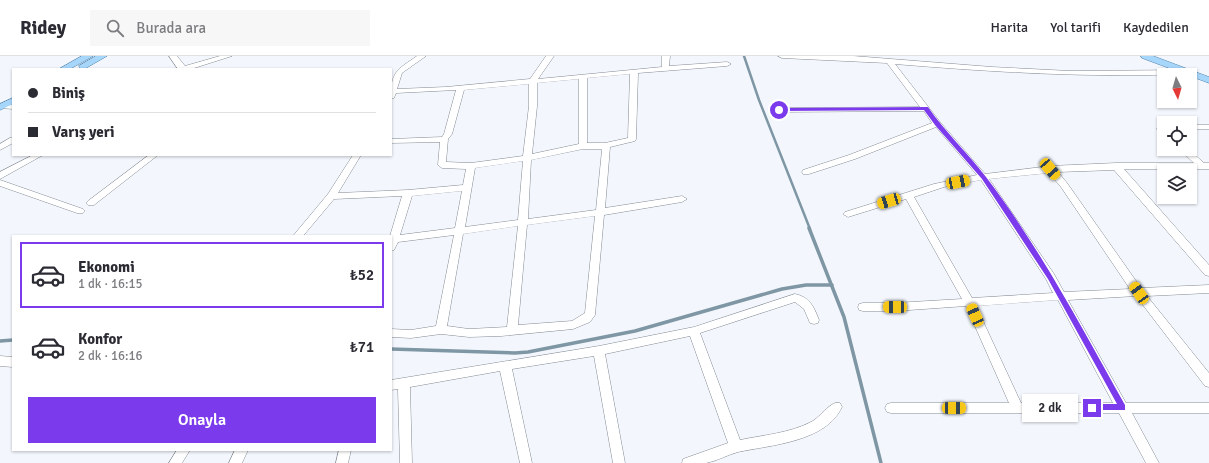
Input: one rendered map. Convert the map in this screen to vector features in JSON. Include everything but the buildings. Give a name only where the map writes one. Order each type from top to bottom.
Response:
[{"type":"main road","points":[[65,68],[89,56]]},
{"type":"main road","points":[[79,68],[103,56]]},
{"type":"main road","points":[[1145,56],[1176,68]]},
{"type":"main road","points":[[1197,76],[1209,80]]},
{"type":"main road","points":[[1,104],[12,95]]},
{"type":"main road","points":[[1,104],[12,101]]},
{"type":"street","points":[[173,56],[182,68]]},
{"type":"street","points":[[186,68],[228,56]]},
{"type":"street","points":[[422,56],[399,72],[392,93],[460,89],[665,68],[727,64]]},
{"type":"street","points":[[512,330],[533,106],[533,81],[550,56]]},
{"type":"street","points":[[665,68],[666,56]]},
{"type":"street","points":[[782,56],[876,60],[1018,71],[1157,74]]},
{"type":"street","points":[[890,62],[937,124],[984,178],[1050,277],[1153,463]]},
{"type":"street","points":[[460,89],[448,134],[444,139],[442,165],[471,166],[527,158],[583,146],[605,146],[632,139],[634,72]]},
{"type":"street","points":[[583,77],[583,146]]},
{"type":"street","points":[[1,104],[12,107]]},
{"type":"street","points":[[779,110],[926,108]]},
{"type":"street","points":[[806,172],[852,157],[937,124]]},
{"type":"street","points":[[1197,127],[1209,127]]},
{"type":"street","points":[[392,141],[444,139]]},
{"type":"street","points":[[0,147],[12,141]]},
{"type":"street","points":[[392,333],[411,334],[441,330],[468,333],[501,332],[573,325],[586,319],[590,315],[606,150],[605,146]]},
{"type":"street","points":[[0,176],[36,156]]},
{"type":"street","points":[[91,203],[153,156]]},
{"type":"street","points":[[299,235],[331,196],[356,156]]},
{"type":"street","points":[[1192,156],[1205,166]]},
{"type":"street","points":[[441,330],[471,166]]},
{"type":"street","points":[[848,214],[932,188],[984,178],[1050,169],[1116,166],[1205,166]]},
{"type":"street","points":[[1116,166],[1209,272]]},
{"type":"street","points":[[1050,169],[1064,185],[1139,293],[1209,382]]},
{"type":"street","points":[[0,183],[80,211]]},
{"type":"street","points":[[331,196],[408,193],[467,188]]},
{"type":"street","points":[[408,193],[392,242],[682,199]]},
{"type":"street","points":[[909,196],[969,302],[1017,408]]},
{"type":"street","points":[[863,307],[895,307],[1061,296],[1209,290]]},
{"type":"street","points":[[392,384],[599,351],[694,330],[794,298],[800,299],[807,305],[814,320]]},
{"type":"street","points":[[694,330],[736,447]]},
{"type":"street","points":[[599,351],[619,463]]},
{"type":"street","points":[[0,361],[12,362]]},
{"type":"street","points":[[506,366],[526,463]]},
{"type":"street","points":[[404,383],[406,463]]},
{"type":"street","points":[[688,463],[736,447],[801,433],[831,415],[836,407]]},
{"type":"street","points":[[891,408],[1209,408]]},
{"type":"street","points":[[175,463],[183,451]]},
{"type":"street","points":[[235,463],[241,451]]},
{"type":"street","points":[[342,463],[345,451]]},
{"type":"waterway","points":[[744,56],[759,100],[810,229]]},
{"type":"waterway","points":[[809,228],[831,285]]},
{"type":"waterway","points":[[392,349],[515,353],[528,352],[635,331],[782,289],[806,285],[831,285]]},
{"type":"waterway","points":[[831,285],[844,317],[881,463]]},
{"type":"waterway","points":[[0,341],[12,340]]},
{"type":"route","points":[[779,110],[926,108],[937,124],[984,178],[1050,277],[1123,408],[1092,408]]}]
